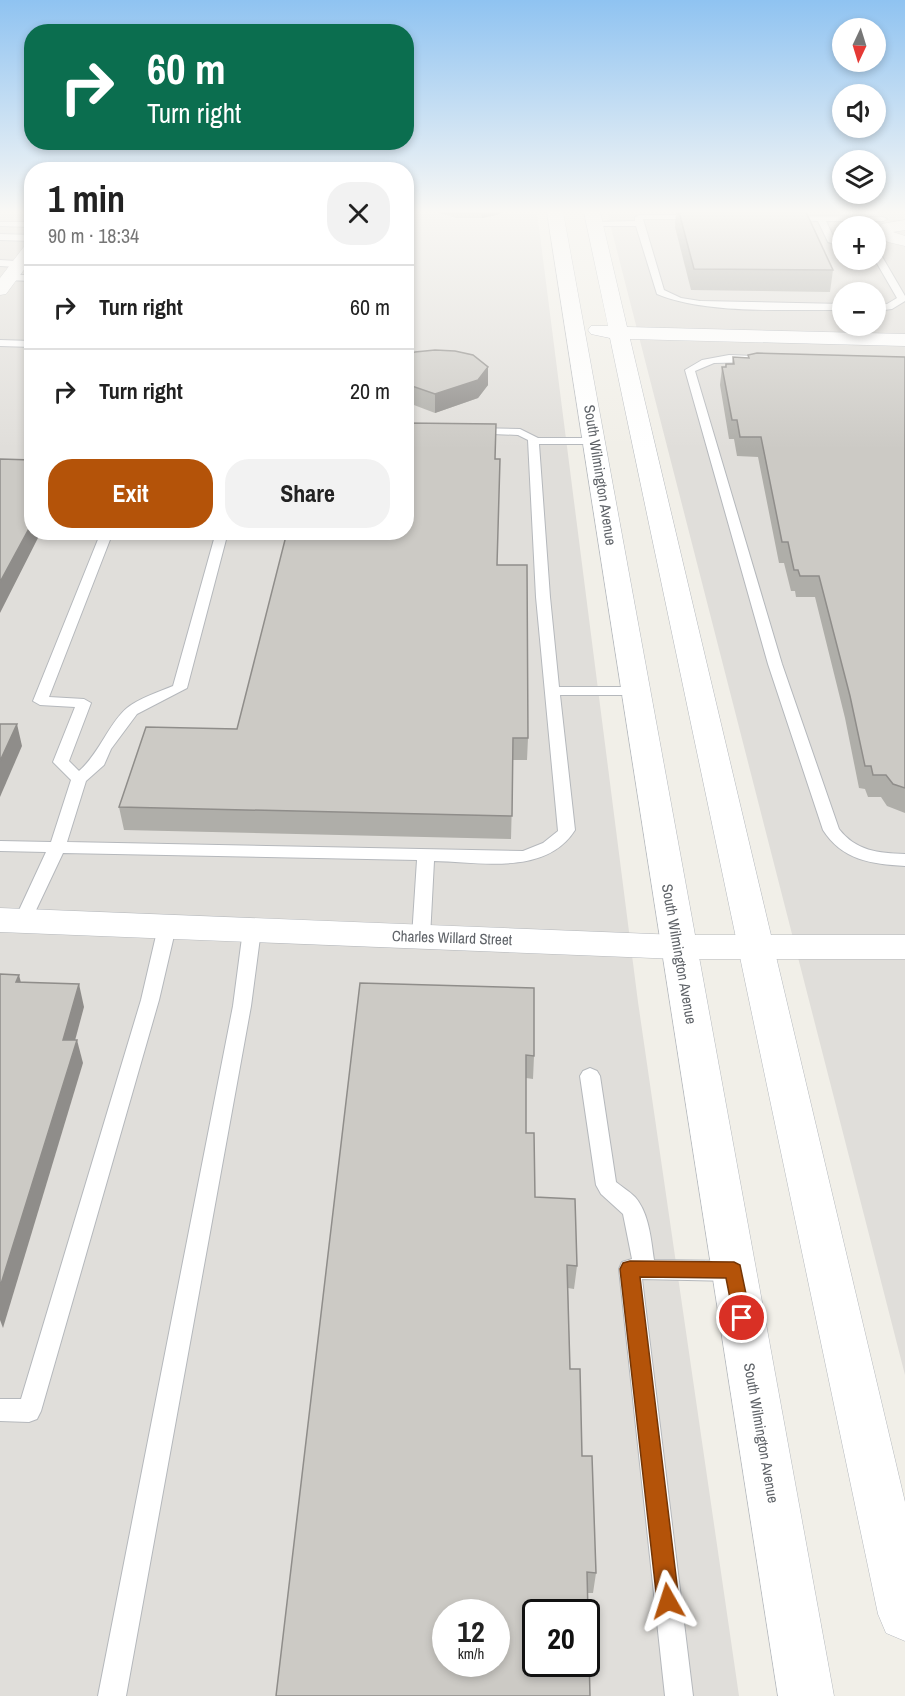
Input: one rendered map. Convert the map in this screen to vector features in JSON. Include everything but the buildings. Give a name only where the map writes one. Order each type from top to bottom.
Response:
[{"type":"main road","name":"South Wilmington Avenue","points":[[570,291],[806,1696]]},
{"type":"main road","points":[[609,291],[905,1614]]},
{"type":"main road","points":[[576,326],[905,340]]},
{"type":"main road","points":[[617,327],[905,328]]},
{"type":"street","name":"Charles Willard Street","points":[[11,920],[678,946],[905,947]]},
{"type":"lane","points":[[660,291],[679,300],[700,304],[832,307]]},
{"type":"lane","points":[[886,307],[902,299],[898,291]]},
{"type":"lane","points":[[0,343],[24,343]]},
{"type":"lane","points":[[764,359],[716,358],[699,363],[690,370],[775,664],[831,830],[838,841],[852,852],[870,859],[905,860]]},
{"type":"lane","points":[[0,846],[525,857],[543,850],[563,837],[567,830],[552,691],[533,438],[520,432],[463,431]]},
{"type":"lane","points":[[533,441],[594,441]]},
{"type":"lane","points":[[79,779],[61,762],[84,703],[40,702],[104,540]]},
{"type":"lane","points":[[11,920],[57,847],[79,779],[99,762],[104,749],[132,711],[180,688],[220,540]]},
{"type":"lane","points":[[552,691],[636,691]]},
{"type":"lane","points":[[421,937],[426,855]]},
{"type":"lane","points":[[0,1410],[29,1411],[150,1000],[167,927]]},
{"type":"lane","points":[[112,1696],[239,1017],[252,930]]},
{"type":"lane","points":[[590,1076],[606,1185],[611,1192],[628,1204],[634,1215],[644,1269]]},
{"type":"lane","points":[[679,1696],[630,1269],[734,1270]]},
{"type":"shaded area","points":[[0,291],[24,291],[24,540],[414,540],[414,291],[547,291],[638,1002],[739,1696],[0,1696]]},
{"type":"shaded area","points":[[627,291],[832,291],[832,336],[886,336],[886,291],[905,291],[905,1375]]},
{"type":"route","points":[[668,1601],[630,1269],[734,1270],[742,1318]]}]
